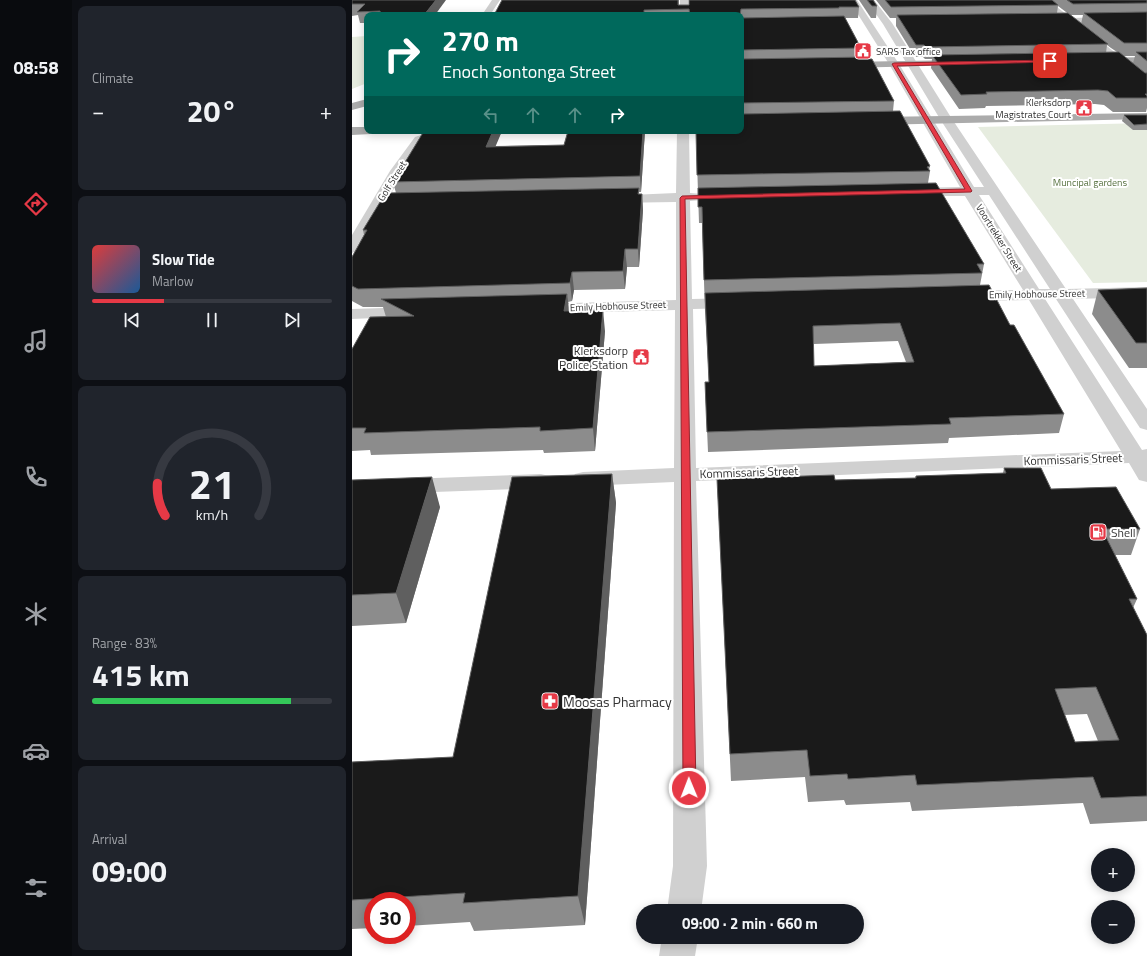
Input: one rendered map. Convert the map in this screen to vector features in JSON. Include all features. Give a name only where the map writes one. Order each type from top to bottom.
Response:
[{"type":"main road","points":[[1088,61],[1147,60]]},
{"type":"main road","points":[[834,65],[973,63]]},
{"type":"main road","points":[[352,108],[364,103]]},
{"type":"main road","points":[[864,121],[1147,116]]},
{"type":"main road","points":[[352,131],[364,131]]},
{"type":"street","points":[[488,12],[496,0]]},
{"type":"street","points":[[684,0],[684,12]]},
{"type":"street","name":"Voortrekker Street","points":[[853,0],[864,23],[894,64],[969,191],[1141,456],[1147,476]]},
{"type":"street","name":"Voortrekker Street","points":[[870,0],[891,23],[912,64],[946,119],[1147,424]]},
{"type":"street","points":[[1043,0],[1147,83]]},
{"type":"street","points":[[1036,21],[1147,19]]},
{"type":"street","points":[[864,23],[891,23]]},
{"type":"street","name":"Golf Street","points":[[352,248],[397,171],[419,140],[436,134]]},
{"type":"street","points":[[683,134],[683,304],[690,866],[685,904]]},
{"type":"street","points":[[897,193],[994,191]]},
{"type":"street","points":[[596,200],[714,197]]},
{"type":"street","points":[[377,204],[393,204]]},
{"type":"street","name":"Emily Hobhouse Street","points":[[947,297],[1147,292]]},
{"type":"street","name":"Emily Hobhouse Street","points":[[526,309],[747,303]]},
{"type":"street","points":[[352,314],[431,312]]},
{"type":"street","name":"Kommissaris Street","points":[[352,488],[1141,456]]},
{"type":"street","points":[[677,956],[679,944]]},
{"type":"green space","points":[[364,36],[364,84],[352,89],[352,37]]},
{"type":"green space","name":"Muncipal gardens","points":[[1147,123],[1147,282],[1093,283],[978,127]]},
{"type":"building","points":[[352,0],[436,0],[426,12],[357,12],[365,4],[352,4]]},
{"type":"building","points":[[502,0],[678,0],[678,5],[689,5],[689,0],[855,0],[859,7],[741,9],[740,12],[690,12],[689,9],[644,10],[644,12],[496,12]]},
{"type":"building","points":[[867,0],[873,0],[877,6],[872,6]]},
{"type":"building","points":[[885,0],[1052,0],[1058,5],[891,7]]},
{"type":"building","points":[[1067,0],[1147,0],[1147,3],[1073,4]]},
{"type":"building","points":[[1147,12],[1147,43],[1124,43],[1084,13]]},
{"type":"building","points":[[1068,13],[1108,44],[926,47],[924,45],[916,45],[897,15]]},
{"type":"building","points":[[844,16],[861,48],[744,50],[744,18]]},
{"type":"building","points":[[1119,52],[1147,73],[1147,94],[1145,94],[1147,98],[1116,98],[1108,91],[1098,90],[986,92],[987,94],[961,95],[932,55]]},
{"type":"building","points":[[1136,52],[1147,52],[1147,61]]},
{"type":"building","points":[[866,57],[867,59],[872,59],[894,101],[744,103],[744,59]]},
{"type":"building","points":[[900,111],[930,166],[927,167],[930,171],[697,175],[696,134],[744,134],[744,114]]},
{"type":"building","points":[[1124,115],[1147,115],[1147,124],[1134,125]]},
{"type":"building","points":[[422,134],[492,134],[486,147],[564,145],[567,134],[643,134],[640,176],[393,182]]},
{"type":"building","points":[[936,183],[984,264],[977,264],[982,273],[704,280],[702,207],[698,207],[698,188]]},
{"type":"building","points":[[639,188],[638,194],[642,194],[638,249],[625,249],[623,271],[572,272],[570,283],[358,289],[352,286],[352,257],[367,230],[363,230],[387,193]]},
{"type":"building","points":[[989,285],[1010,325],[1014,325],[1064,414],[949,418],[951,424],[707,432],[705,382],[709,382],[705,293]],"holes":[[[900,323],[914,362],[814,366],[813,326]]]},
{"type":"building","points":[[1147,288],[1147,343],[1136,343],[1098,290]]},
{"type":"building","points":[[567,294],[564,311],[603,310],[593,428],[540,431],[540,427],[364,433],[366,428],[352,428],[352,349],[370,317],[414,316],[381,299]]},
{"type":"building","points":[[1004,468],[1041,468],[1051,489],[1116,487],[1140,529],[1102,529],[1137,599],[1129,599],[1147,635],[1147,796],[1101,798],[1093,777],[917,785],[915,775],[848,779],[847,774],[810,776],[807,750],[730,754],[717,479],[834,475],[835,480],[916,478],[916,476],[1006,473]],"holes":[[[1096,687],[1119,740],[1075,742],[1055,689]]]},
{"type":"building","points":[[612,474],[578,896],[463,903],[465,893],[416,896],[416,892],[364,892],[364,899],[352,900],[352,762],[453,757],[512,477]]},
{"type":"building","points":[[432,477],[396,593],[352,595],[352,480]]},
{"type":"place","name":"SARS Tax office","points":[[863,51]]},
{"type":"place","name":"Klerksdorp Magistrates Court","points":[[1084,108]]},
{"type":"place","name":"Klerksdorp Police Station","points":[[641,357]]},
{"type":"place","name":"Shell","points":[[1098,532]]},
{"type":"place","name":"Moosas Pharmacy","points":[[550,701]]},
{"type":"route","points":[[689,788],[682,198],[969,191],[894,64],[1050,61]]}]
